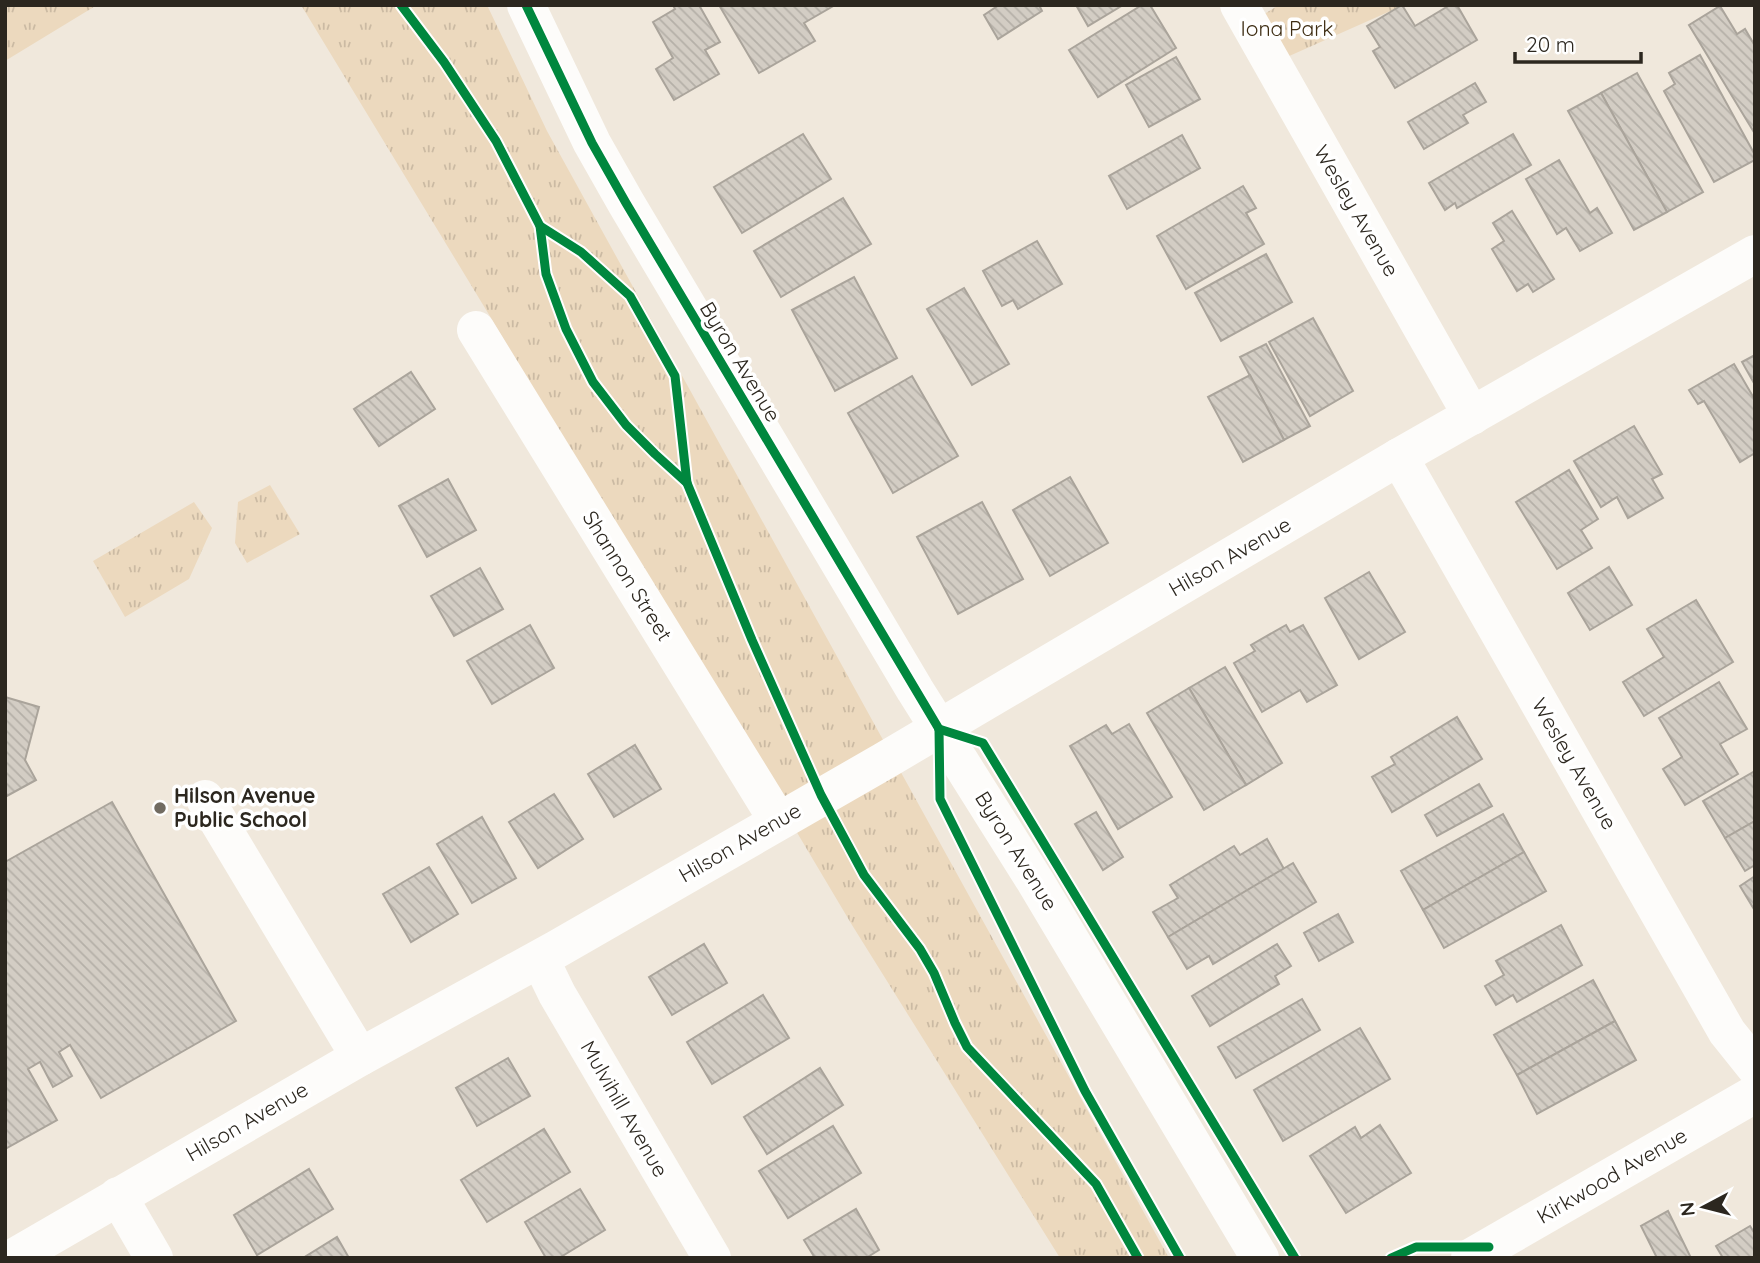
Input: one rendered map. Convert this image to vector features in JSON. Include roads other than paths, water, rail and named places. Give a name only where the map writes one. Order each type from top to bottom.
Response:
[{"type":"street","name":"Byron Avenue","points":[[526,5],[592,143],[626,203],[939,729],[1035,881],[1260,1258]]},
{"type":"street","name":"Wesley Avenue","points":[[1239,5],[1472,416]]},
{"type":"street","name":"Hilson Avenue","points":[[13,1258],[360,1057],[540,959],[939,729],[1399,457],[1755,254]]},
{"type":"street","name":"Shannon Street","points":[[476,330],[778,821]]},
{"type":"street","name":"Wesley Avenue","points":[[1399,457],[1727,1032],[1755,1067]]},
{"type":"street","points":[[205,799],[360,1057]]},
{"type":"street","name":"Mulvihill Avenue","points":[[540,959],[557,994],[712,1258]]},
{"type":"street","name":"Kirkwood Avenue","points":[[1470,1258],[1755,1094]]},
{"type":"street","points":[[118,1196],[154,1258]]},
{"type":"place","name":"Hilson Avenue Public School","points":[[160,808]]},
{"type":"park label","name":"Iona Park","points":[[1287,29]]}]
